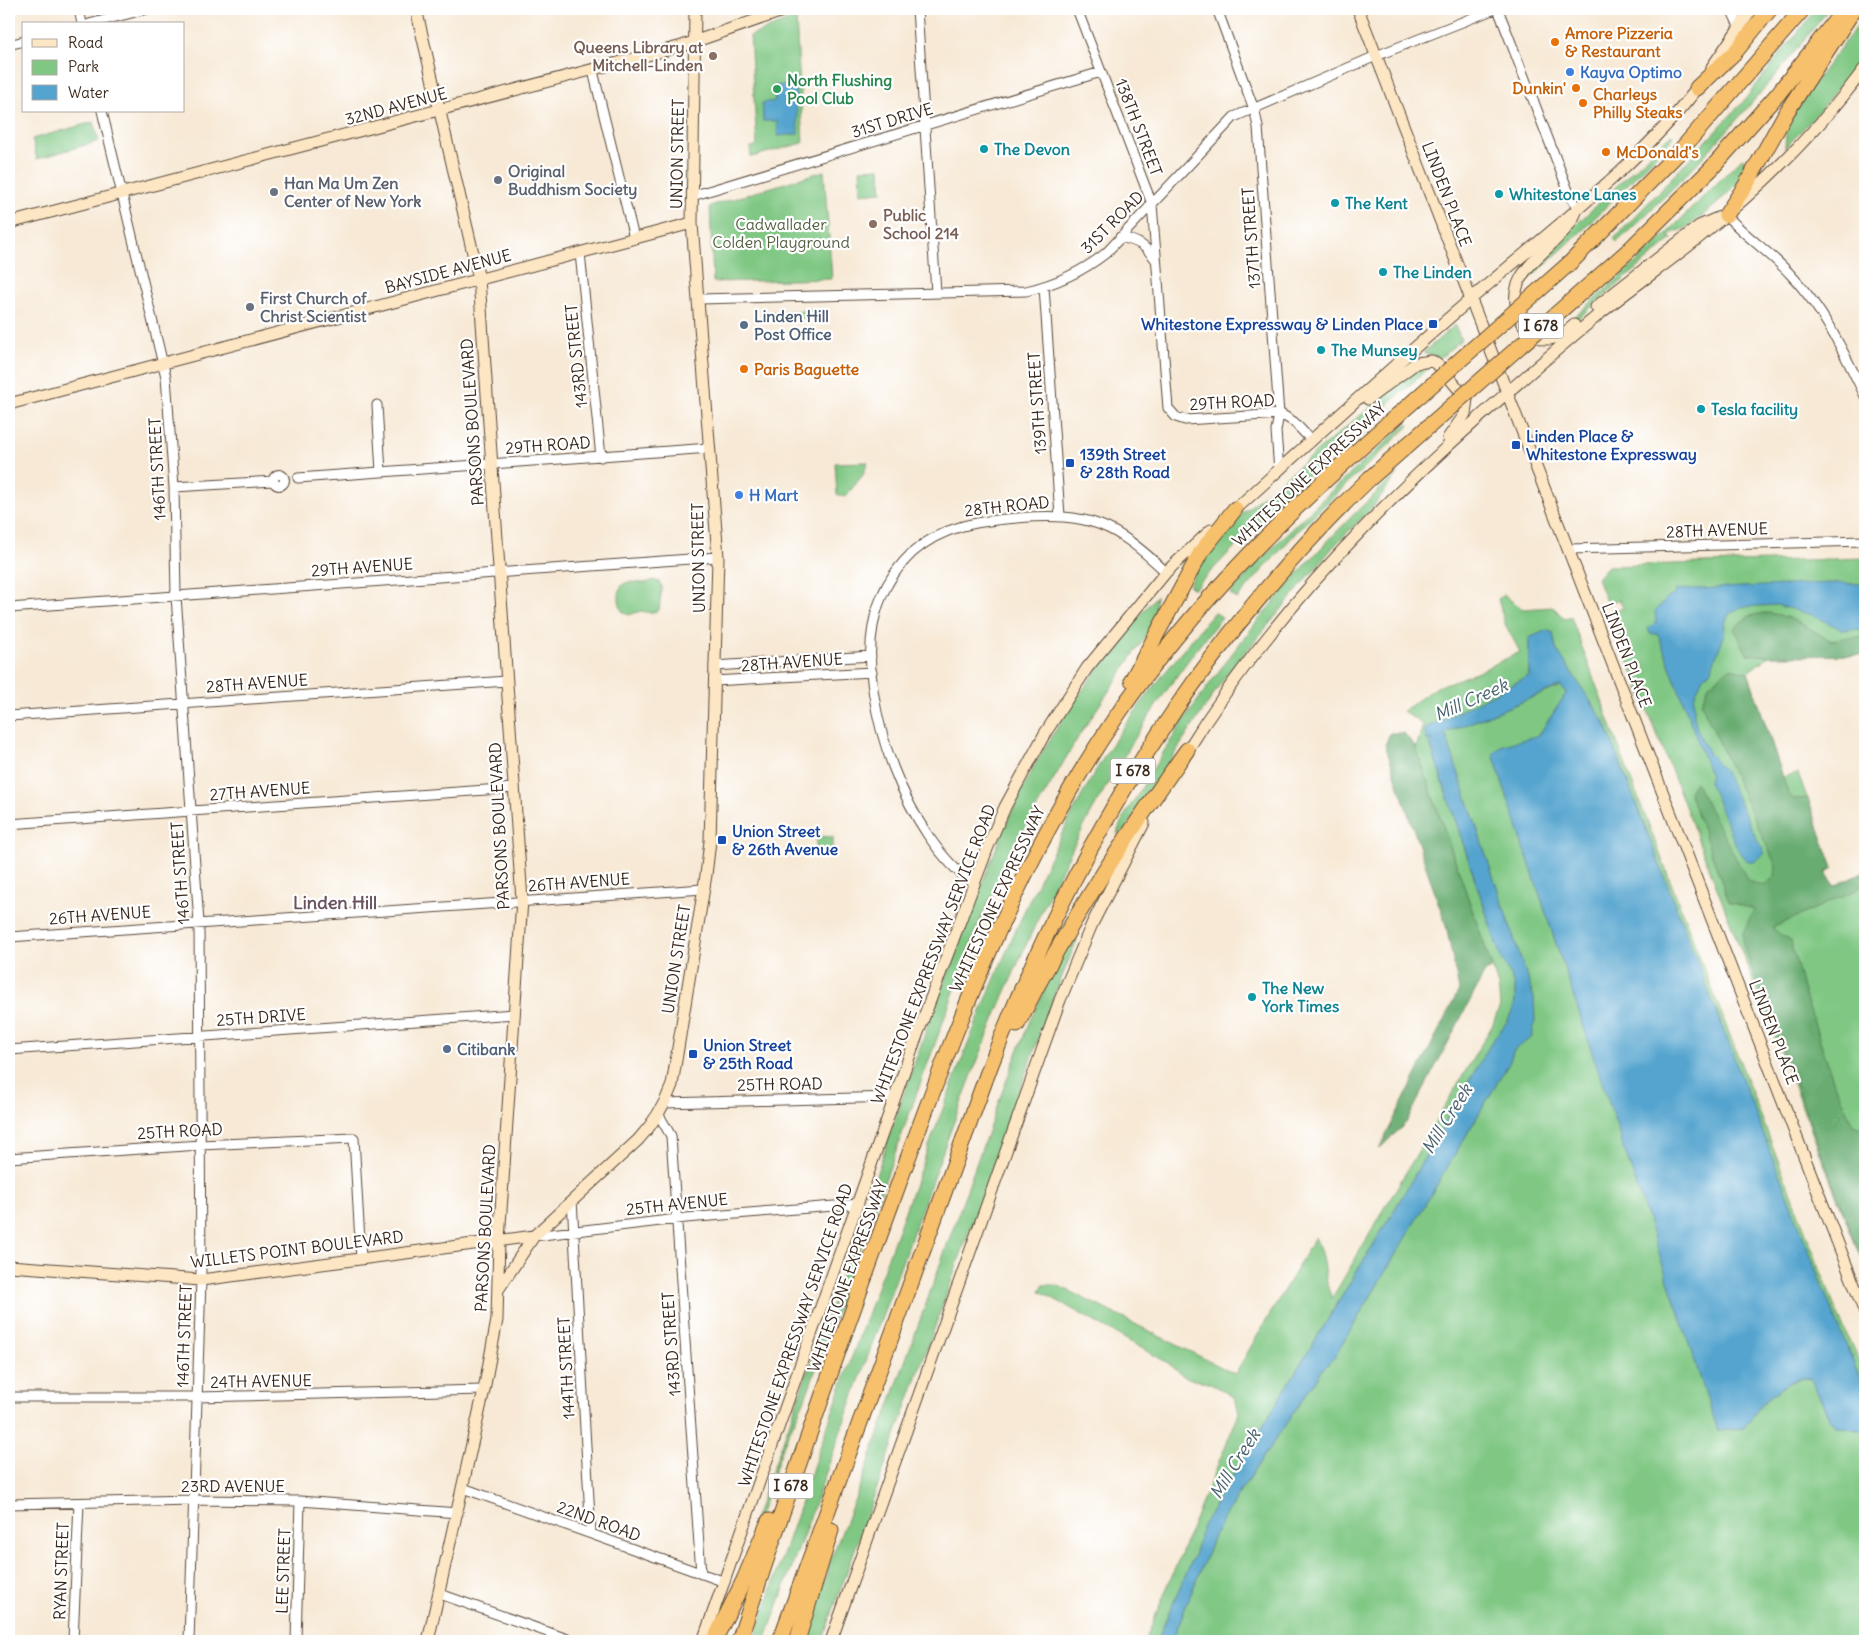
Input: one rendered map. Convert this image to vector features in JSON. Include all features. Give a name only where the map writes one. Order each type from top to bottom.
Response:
[{"type":"highway","points":[[1697,88],[1736,50],[1770,9]]},
{"type":"highway","name":"I 678","points":[[1736,89],[1793,9]]},
{"type":"highway","name":"WHITESTONE EXPRESSWAY","points":[[738,1641],[845,1332],[930,1097],[967,1004],[1025,875],[1085,764],[1142,680],[1220,584],[1297,504],[1572,261],[1651,182],[1736,89],[1803,9]]},
{"type":"highway","name":"I 678","points":[[780,1641],[974,1111],[1016,1003],[1050,926],[1087,853],[1136,767],[1191,683],[1242,617],[1300,549],[1369,479],[1634,245],[1710,170],[1783,88],[1845,9]]},
{"type":"highway","points":[[1726,215],[1746,185],[1783,118],[1854,9]]},
{"type":"highway","points":[[1085,764],[1166,619],[1198,557],[1236,509]]},
{"type":"highway","points":[[974,1111],[1057,947],[1122,843],[1187,750]]},
{"type":"highway","points":[[714,1641],[753,1561],[845,1332]]},
{"type":"highway","points":[[797,1641],[888,1346]]},
{"type":"street","points":[[79,9],[82,22]]},
{"type":"street","points":[[97,22],[147,9]]},
{"type":"street","name":"PARSONS BOULEVARD","points":[[416,9],[478,279],[522,900],[499,1240],[497,1320],[458,1513],[428,1641]]},
{"type":"street","name":"UNION STREET","points":[[665,1104],[672,1085],[710,840],[718,557],[692,223],[695,9]]},
{"type":"street","name":"32ND AVENUE","points":[[9,223],[593,71],[694,43],[788,9]]},
{"type":"street","points":[[917,9],[936,292]]},
{"type":"street","name":"138TH STREET","points":[[1077,9],[1152,204],[1166,400],[1174,416]]},
{"type":"street","name":"137TH STREET","points":[[1217,9],[1253,108],[1258,128],[1279,414],[1276,431],[1279,471]]},
{"type":"street","name":"LINDEN PLACE","points":[[1358,9],[1865,1313]]},
{"type":"street","name":"31ST ROAD","points":[[698,299],[1026,291],[1044,287],[1090,266],[1234,117],[1376,56],[1495,9]]},
{"type":"street","points":[[1498,9],[1572,198],[1578,207],[1568,228],[1526,268],[1519,282],[1519,314],[1528,330],[1539,338],[1552,339],[1562,335],[1659,255],[1699,226],[1726,215]]},
{"type":"street","points":[[1731,9],[1740,28]]},
{"type":"street","name":"WHITESTONE EXPRESSWAY SERVICE ROAD","points":[[703,1641],[859,1204],[895,1097],[974,884],[1005,807],[1056,715],[1094,659],[1166,572],[1470,299],[1578,207],[1640,151],[1697,88],[1752,9]]},
{"type":"street","points":[[9,45],[22,42]]},
{"type":"street","points":[[831,1641],[1063,993],[1110,888],[1153,806],[1187,750],[1238,675],[1300,597],[1360,529],[1432,459],[1600,313],[1726,215],[1816,126],[1865,68]]},
{"type":"street","points":[[593,71],[634,238]]},
{"type":"street","name":"31ST DRIVE","points":[[692,196],[1101,72]]},
{"type":"street","name":"146TH STREET","points":[[102,112],[166,377],[174,487],[176,596],[199,923],[201,1280],[189,1641]]},
{"type":"street","points":[[1726,215],[1789,273],[1816,305],[1837,338],[1865,396]]},
{"type":"street","name":"BAYSIDE AVENUE","points":[[9,404],[692,223]]},
{"type":"street","points":[[1120,237],[1139,241],[1156,260]]},
{"type":"street","name":"143RD STREET","points":[[580,253],[601,457]]},
{"type":"street","name":"139TH STREET","points":[[1044,287],[1060,516]]},
{"type":"street","points":[[1345,413],[1384,389],[1416,363],[1426,360],[1434,362],[1464,393],[1468,403],[1463,418],[1432,459]]},
{"type":"street","points":[[377,405],[381,472]]},
{"type":"street","name":"29TH ROAD","points":[[1174,416],[1188,420],[1279,414],[1292,420],[1312,441]]},
{"type":"street","name":"29TH ROAD","points":[[298,478],[710,448]]},
{"type":"street","points":[[174,487],[274,480]]},
{"type":"street","name":"28TH ROAD","points":[[974,884],[953,866],[935,844],[901,786],[880,728],[871,656],[874,620],[885,589],[899,567],[922,545],[950,529],[972,523],[1060,516],[1092,521],[1114,530],[1138,547],[1166,572]]},
{"type":"street","name":"28TH AVENUE","points":[[1569,549],[1865,541]]},
{"type":"street","name":"29TH AVENUE","points":[[9,608],[718,557]]},
{"type":"street","name":"28TH AVENUE","points":[[714,666],[871,656]]},
{"type":"street","name":"28TH AVENUE","points":[[714,682],[872,672]]},
{"type":"street","name":"28TH AVENUE","points":[[9,716],[507,681]]},
{"type":"street","name":"27TH AVENUE","points":[[9,824],[514,788]]},
{"type":"street","name":"26TH AVENUE","points":[[9,937],[522,900],[703,889]]},
{"type":"street","name":"25TH DRIVE","points":[[9,1050],[515,1014]]},
{"type":"street","name":"25TH ROAD","points":[[665,1104],[895,1097]]},
{"type":"street","points":[[498,1290],[534,1236],[638,1140],[659,1115],[665,1104]]},
{"type":"street","name":"143RD STREET","points":[[659,1115],[671,1136],[701,1574]]},
{"type":"street","name":"25TH ROAD","points":[[9,1158],[200,1144],[354,1138],[361,1259]]},
{"type":"street","name":"144TH STREET","points":[[572,1200],[591,1534]]},
{"type":"street","name":"25TH AVENUE","points":[[499,1240],[677,1219],[859,1204]]},
{"type":"street","name":"WILLETS POINT BOULEVARD","points":[[9,1266],[201,1280],[499,1240]]},
{"type":"street","name":"24TH AVENUE","points":[[9,1397],[197,1397],[484,1390]]},
{"type":"street","name":"22ND ROAD","points":[[463,1488],[725,1582]]},
{"type":"street","name":"23RD AVENUE","points":[[9,1504],[194,1500],[300,1501],[458,1513]]},
{"type":"street","name":"LEE STREET","points":[[296,1641],[300,1501]]},
{"type":"street","name":"RYAN STREET","points":[[73,1641],[79,1503]]},
{"type":"street","points":[[440,1594],[552,1638],[573,1641]]},
{"type":"green space","points":[[1816,9],[1829,9],[1728,130],[1674,187],[1617,242],[1614,239],[1742,103]]},
{"type":"green space","points":[[1865,15],[1865,53],[1817,114],[1785,148],[1786,132],[1791,114]]},
{"type":"green space","name":"North Flushing Pool Club","points":[[796,18],[803,143],[751,157],[750,148],[757,145],[750,36]]},
{"type":"green space","points":[[93,122],[99,141],[37,159],[32,139]]},
{"type":"green space","points":[[1671,134],[1674,137],[1587,226],[1521,287],[1535,264]]},
{"type":"green space","points":[[1742,158],[1751,165],[1738,183],[1723,198],[1689,226],[1668,236],[1672,239],[1562,332],[1553,336],[1650,250]]},
{"type":"green space","points":[[880,168],[882,192],[861,194],[860,169]]},
{"type":"green space","name":"Cadwallader Colden Playground","points":[[824,171],[832,279],[713,282],[710,206]]},
{"type":"green space","points":[[817,310],[817,317],[764,320],[765,312]]},
{"type":"green space","points":[[1455,325],[1461,340],[1440,358],[1423,353]]},
{"type":"green space","points":[[1419,367],[1430,367],[1282,498],[1194,589],[1189,586],[1202,557],[1235,519]]},
{"type":"green space","points":[[1407,423],[1409,426],[1300,528],[1237,599],[1230,594],[1272,548]]},
{"type":"green space","points":[[868,462],[863,475],[845,497],[837,494],[835,463]]},
{"type":"green space","points":[[1399,472],[1372,508],[1334,546],[1225,677],[1124,831],[1117,834],[1125,816],[1170,742],[1228,659],[1293,579],[1363,505]]},
{"type":"green space","points":[[1865,558],[1865,655],[1769,656],[1748,672],[1783,777],[1798,773],[1833,868],[1826,872],[1834,886],[1865,872],[1865,1269],[1610,613],[1623,608],[1619,599],[1607,604],[1597,578],[1608,566]]},
{"type":"green space","points":[[654,580],[659,582],[662,587],[659,610],[651,613],[641,611],[629,615],[622,611],[619,594],[625,583],[644,583]]},
{"type":"green space","points":[[1503,595],[1523,609],[1553,607],[1565,619],[1571,617],[1624,761],[1837,1313],[1865,1375],[1865,1391],[1826,1296],[1605,723],[1556,649],[1553,633],[1529,638],[1529,676],[1424,729],[1434,738],[1430,744],[1501,958],[1512,981],[1515,991],[1513,1009],[1503,1028],[1494,1038],[1392,1214],[1202,1526],[1195,1553],[1157,1641],[1145,1641],[1239,1413],[1235,1398],[1209,1382],[1187,1379],[1168,1363],[1040,1291],[1043,1285],[1057,1285],[1235,1374],[1315,1237],[1321,1251],[1332,1298],[1492,1026],[1500,1006],[1498,985],[1416,748],[1423,725],[1403,711],[1436,687],[1476,673],[1520,652],[1505,624],[1498,599]]},
{"type":"green space","points":[[1156,596],[1155,616],[1148,633],[1080,734],[1025,828],[981,918],[805,1399],[785,1441],[755,1528],[752,1526],[927,1028],[963,930],[1008,820],[1026,781],[1059,724],[1098,668]]},
{"type":"green space","points":[[1214,612],[1222,617],[1173,682],[1128,749],[1088,819],[1052,890],[1018,964],[957,1113],[765,1641],[754,1641],[791,1530],[909,1200],[971,1036],[1017,928],[1067,823],[1121,730]]},
{"type":"green space","points":[[1765,613],[1792,619],[1832,641],[1843,638],[1865,637],[1865,655],[1769,656],[1747,654],[1734,628],[1749,616]]},
{"type":"green space","points":[[1730,668],[1748,672],[1788,793],[1794,799],[1808,798],[1833,868],[1826,872],[1834,886],[1865,872],[1865,883],[1856,890],[1772,928],[1791,942],[1804,992],[1834,1083],[1853,1125],[1865,1129],[1865,1254],[1860,1255],[1743,945],[1743,933],[1754,909],[1729,902],[1689,792],[1695,782],[1748,881],[1763,886],[1775,877],[1776,866],[1701,703],[1709,685]]},
{"type":"green space","points":[[1561,686],[1567,692],[1539,735],[1501,746],[1493,754],[1718,1430],[1744,1428],[1764,1403],[1781,1388],[1800,1379],[1810,1378],[1831,1422],[1836,1426],[1865,1431],[1865,1641],[1172,1641],[1214,1536],[1239,1493],[1323,1369],[1334,1358],[1509,1063],[1514,1050],[1532,1036],[1534,998],[1445,733]]},
{"type":"green space","points":[[1390,733],[1404,733],[1416,748],[1492,967],[1485,972],[1406,1123],[1379,1149],[1459,990],[1446,926],[1385,745]]},
{"type":"green space","points":[[816,836],[833,837],[833,852],[816,852]]},
{"type":"green space","points":[[1073,939],[1077,940],[1052,1001],[822,1641],[806,1641],[831,1559],[862,1481],[1004,1087],[1029,1023],[1063,951]]},
{"type":"water","points":[[795,84],[798,134],[778,136],[777,121],[763,121],[762,103],[775,101],[774,86]]},
{"type":"water","points":[[1831,583],[1865,584],[1865,629],[1843,630],[1812,615],[1777,605],[1741,607],[1729,614],[1725,623],[1724,636],[1711,670],[1703,677],[1694,697],[1694,716],[1697,729],[1709,754],[1725,772],[1757,840],[1763,847],[1763,854],[1754,862],[1748,862],[1739,852],[1709,782],[1710,775],[1658,634],[1650,634],[1648,628],[1656,623],[1655,611],[1667,598],[1674,595],[1676,590]]},
{"type":"water","points":[[1547,630],[1553,633],[1556,649],[1605,723],[1826,1296],[1865,1391],[1865,1431],[1836,1426],[1831,1422],[1810,1378],[1790,1382],[1781,1388],[1756,1411],[1744,1428],[1718,1431],[1493,754],[1501,746],[1539,735],[1567,692],[1560,686],[1445,733],[1534,998],[1535,1020],[1532,1037],[1514,1050],[1509,1063],[1334,1358],[1323,1369],[1239,1493],[1214,1536],[1172,1641],[1157,1641],[1195,1553],[1202,1526],[1392,1214],[1494,1038],[1503,1028],[1513,1009],[1515,991],[1512,981],[1501,958],[1430,743],[1433,739],[1427,741],[1424,729],[1529,676],[1529,638]]},
{"type":"place","name":"Amore Pizzeria & Restaurant","points":[[1555,42]]},
{"type":"place","name":"Queens Library at Mitchell-Linden","points":[[713,56]]},
{"type":"place","name":"Kayva Optimo","points":[[1570,72]]},
{"type":"place","name":"Dunkin'","points":[[1576,88]]},
{"type":"place","name":"North Flushing Pool Club","points":[[777,89]]},
{"type":"place","name":"Charleys Philly Steaks","points":[[1583,103]]},
{"type":"place","name":"The Devon","points":[[984,149]]},
{"type":"place","name":"McDonald's","points":[[1606,152]]},
{"type":"place","name":"Original Buddhism Society","points":[[498,180]]},
{"type":"place","name":"Han Ma Um Zen Center of New York","points":[[274,192]]},
{"type":"place","name":"Whitestone Lanes","points":[[1499,194]]},
{"type":"place","name":"The Kent","points":[[1335,203]]},
{"type":"place","name":"Public School 214","points":[[873,224]]},
{"type":"place","name":"The Linden","points":[[1383,272]]},
{"type":"place","name":"First Church of Christ Scientist","points":[[250,307]]},
{"type":"place","name":"Whitestone Expressway & Linden Place","points":[[1433,324]]},
{"type":"place","name":"Linden Hill Post Office","points":[[744,325]]},
{"type":"place","name":"The Munsey","points":[[1321,350]]},
{"type":"place","name":"Paris Baguette","points":[[744,369]]},
{"type":"place","name":"Tesla facility","points":[[1701,409]]},
{"type":"place","name":"Linden Place & Whitestone Expressway","points":[[1516,445]]},
{"type":"place","name":"139th Street & 28th Road","points":[[1070,463]]},
{"type":"place","name":"H Mart","points":[[739,495]]},
{"type":"place","name":"Union Street & 26th Avenue","points":[[722,840]]},
{"type":"place","name":"The New York Times","points":[[1252,997]]},
{"type":"place","name":"Citibank","points":[[447,1049]]},
{"type":"place","name":"Union Street & 25th Road","points":[[693,1054]]},
{"type":"district","name":"Linden Hill","points":[[335,903]]},
{"type":"water label","name":"Mill Creek","points":[[1471,700]]},
{"type":"water label","name":"Mill Creek","points":[[1447,1119]]},
{"type":"water label","name":"Mill Creek","points":[[1235,1464]]}]
